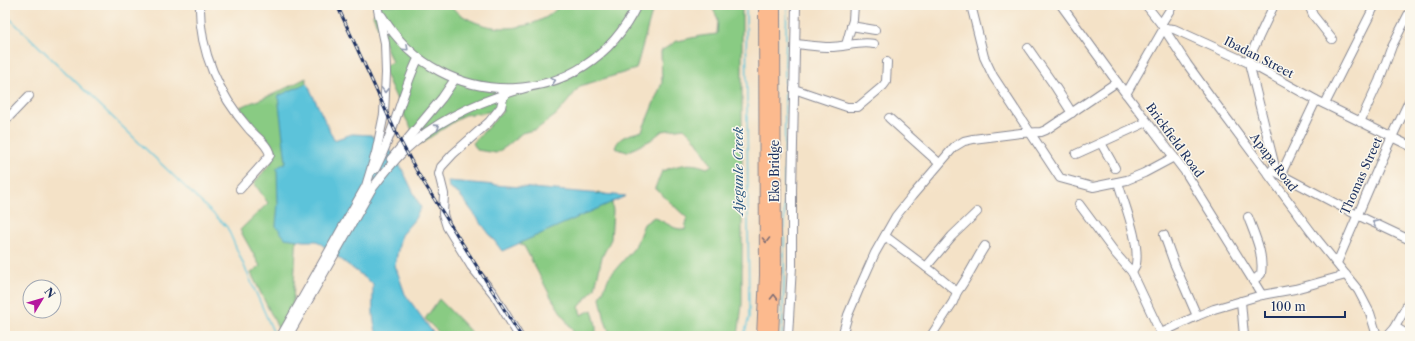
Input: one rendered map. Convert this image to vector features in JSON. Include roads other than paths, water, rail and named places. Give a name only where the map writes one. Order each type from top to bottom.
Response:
[{"type":"highway","name":"Eko Bridge","points":[[763,336],[766,275],[765,5]]},
{"type":"highway","name":"Eko Bridge","points":[[772,336],[775,271],[774,5]]},
{"type":"street","points":[[200,5],[202,36],[210,65],[218,84],[242,120],[269,149],[270,155],[240,189]]},
{"type":"street","points":[[403,148],[463,111],[504,94],[556,80],[581,68],[606,50],[627,24],[637,5]]},
{"type":"street","points":[[788,336],[792,266],[796,5]]},
{"type":"street","points":[[846,45],[853,20],[854,5]]},
{"type":"street","points":[[971,5],[984,57],[993,76],[1060,178],[1094,187],[1118,182],[1144,173],[1174,157]]},
{"type":"street","name":"Brickfield Road","points":[[1062,5],[1117,82],[1186,173],[1262,295]]},
{"type":"street","name":"Apapa Road","points":[[1146,5],[1216,104],[1312,233],[1346,275],[1367,306],[1376,336]]},
{"type":"street","points":[[1126,94],[1173,5]]},
{"type":"street","points":[[1274,5],[1249,58],[1249,63],[1278,173]]},
{"type":"street","points":[[1309,5],[1313,15],[1332,39]]},
{"type":"street","points":[[1325,104],[1375,5]]},
{"type":"street","points":[[376,7],[393,34],[402,44],[418,59],[430,67],[455,79],[492,88],[529,87]]},
{"type":"street","points":[[368,188],[382,130],[386,73],[385,43],[376,7]]},
{"type":"street","points":[[1360,122],[1379,81],[1392,46],[1410,11]]},
{"type":"street","points":[[851,26],[875,30]]},
{"type":"street","name":"Ibadan Street","points":[[1162,26],[1174,29],[1249,63],[1316,100],[1410,146]]},
{"type":"street","points":[[796,44],[831,47],[866,42],[874,44]]},
{"type":"street","points":[[1028,48],[1072,114]]},
{"type":"street","points":[[286,333],[368,188],[390,136],[410,75],[418,59]]},
{"type":"street","points":[[794,89],[847,107],[858,107],[886,82],[887,62]]},
{"type":"street","points":[[368,188],[387,169],[455,79]]},
{"type":"street","points":[[842,336],[848,316],[875,253],[896,216],[954,147],[964,141],[973,139],[1034,137],[1051,128],[1117,82]]},
{"type":"street","points":[[504,94],[501,107],[489,122],[449,158],[441,167],[439,174],[444,194],[443,214],[447,227],[471,266],[493,293],[519,336]]},
{"type":"street","points":[[5,121],[29,96]]},
{"type":"street","name":"Thomas Street","points":[[1337,263],[1357,215],[1410,99]]},
{"type":"street","points":[[1278,173],[1316,100]]},
{"type":"street","points":[[889,118],[939,163]]},
{"type":"street","points":[[1076,154],[1147,122]]},
{"type":"street","points":[[1101,143],[1115,168]]},
{"type":"street","points":[[1264,168],[1278,173],[1357,215],[1410,240]]},
{"type":"street","points":[[1118,182],[1136,249],[1134,268],[1162,335],[1197,316],[1241,301],[1262,295],[1295,289],[1346,275]]},
{"type":"street","points":[[1079,204],[1116,254],[1134,268]]},
{"type":"street","points":[[926,267],[952,236],[977,212]]},
{"type":"street","points":[[1248,217],[1262,260],[1261,274],[1253,281]]},
{"type":"street","points":[[1164,235],[1174,264],[1197,316]]},
{"type":"street","points":[[885,236],[957,292]]},
{"type":"street","points":[[931,336],[953,302],[957,292],[967,279],[985,246]]},
{"type":"street","points":[[1387,336],[1395,327],[1410,300]]},
{"type":"street","points":[[1241,301],[1244,336]]},
{"type":"street","points":[[1395,327],[1410,336]]},
{"type":"water","points":[[307,83],[334,140],[352,134],[371,135],[391,151],[403,171],[421,208],[414,220],[401,235],[395,265],[405,294],[437,336],[378,336],[373,317],[373,284],[317,241],[304,241],[285,238],[276,226],[278,204],[277,168],[286,162],[278,96]]},
{"type":"water","points":[[448,181],[626,196],[502,251],[460,195],[449,188]]},
{"type":"waterway","name":"Ajegunle Creek","points":[[744,336],[749,317],[746,5]]},
{"type":"waterway","points":[[782,336],[787,5]]},
{"type":"waterway","points":[[5,14],[227,227],[275,336]]},
{"type":"railway","points":[[337,5],[397,135],[419,175],[521,336]]}]
